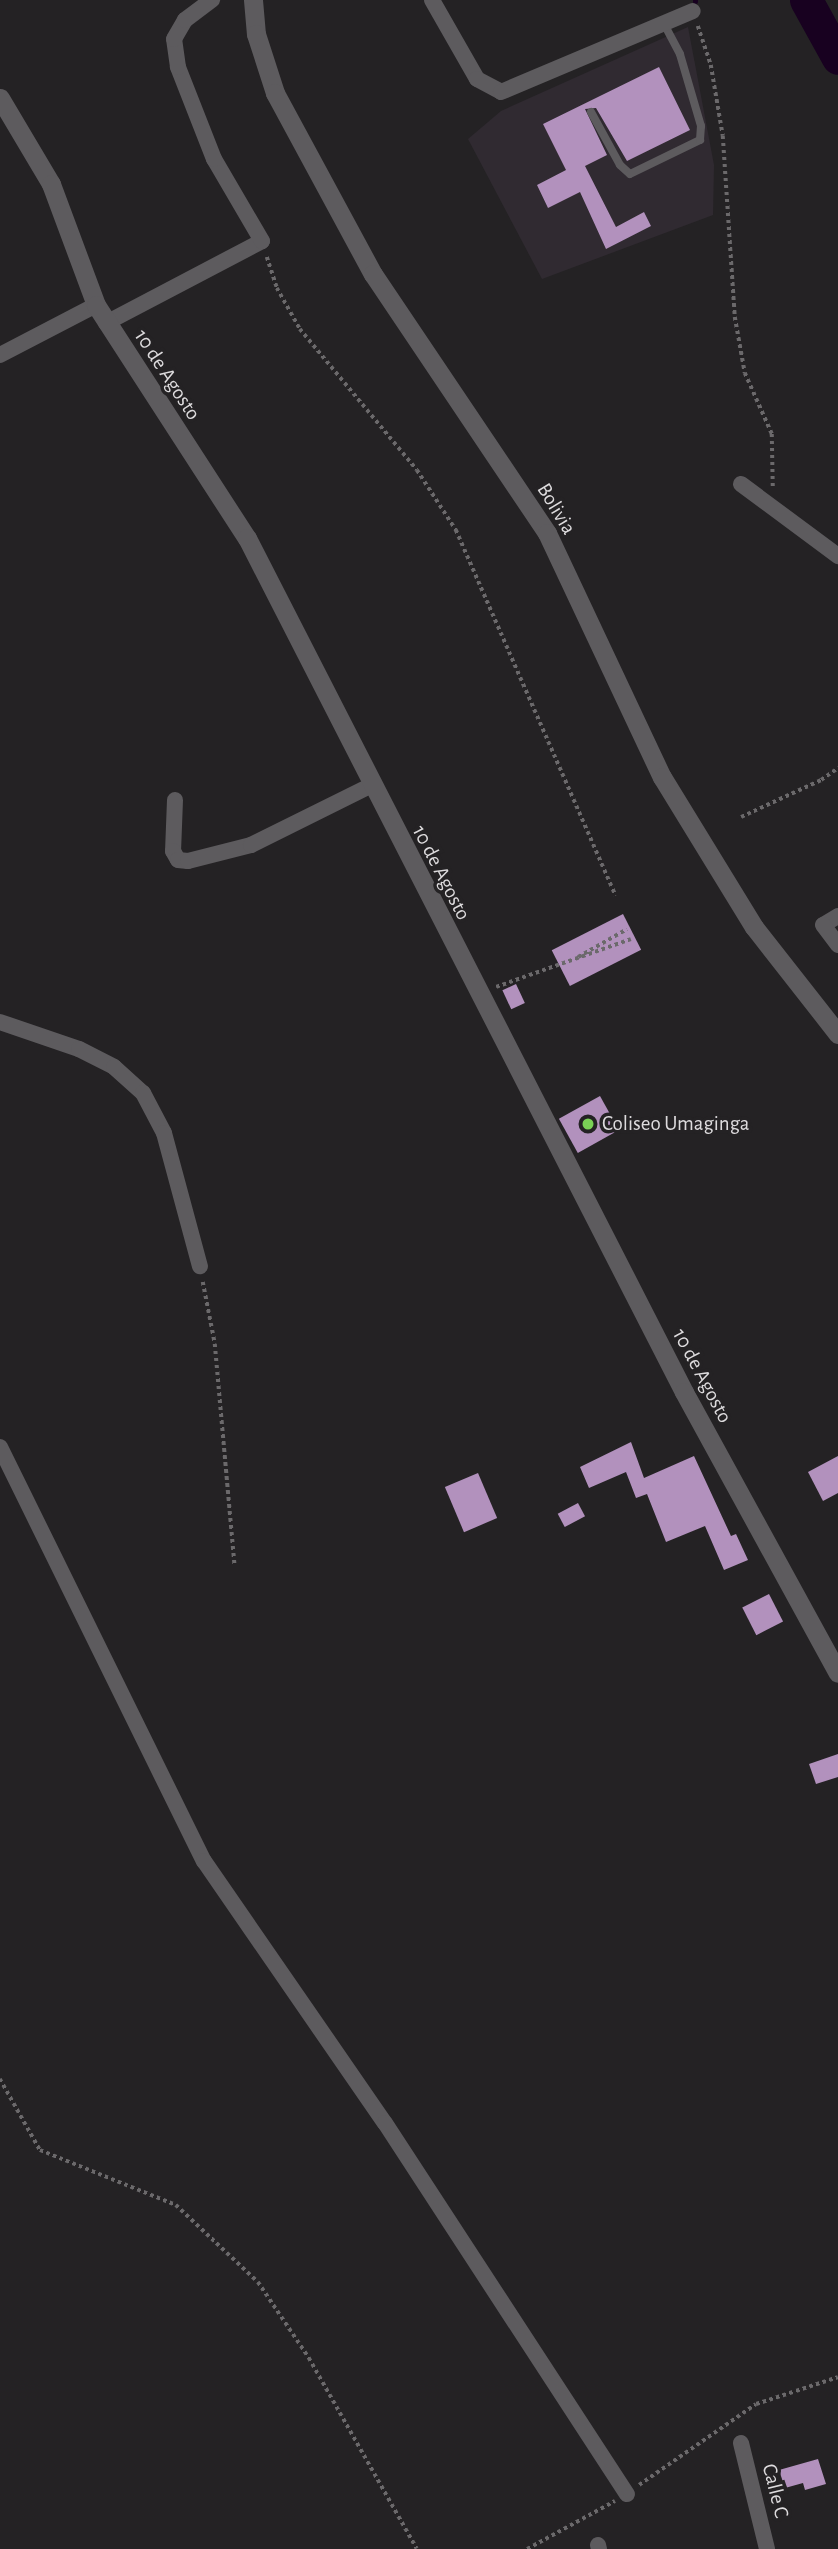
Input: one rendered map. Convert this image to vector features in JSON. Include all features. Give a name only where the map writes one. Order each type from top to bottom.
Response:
[{"type":"street","points":[[106,323],[262,241],[214,159],[178,67],[174,39],[185,20],[212,0]]},
{"type":"street","name":"Bolivia","points":[[253,0],[256,34],[275,93],[373,274],[547,533],[662,777],[754,927],[838,1034]]},
{"type":"street","points":[[432,0],[477,79],[501,92],[693,11]]},
{"type":"street","name":"10 de Agosto","points":[[0,98],[51,184],[96,305],[247,538],[370,786],[684,1392],[838,1673]]},
{"type":"street","points":[[0,355],[96,305]]},
{"type":"street","points":[[741,484],[838,556]]},
{"type":"street","points":[[175,800],[173,851],[178,860],[188,861],[251,845],[370,786]]},
{"type":"street","points":[[838,916],[823,925],[838,944]]},
{"type":"street","points":[[0,1022],[79,1049],[114,1067],[143,1093],[164,1133],[200,1266]]},
{"type":"street","points":[[0,1447],[204,1861],[385,2123],[627,2494]]},
{"type":"street","name":"Calle C","points":[[741,2443],[767,2549]]},
{"type":"lane","points":[[591,113],[620,165],[630,174],[700,140],[701,126],[680,54],[664,24]]},
{"type":"path","points":[[693,11],[711,65],[723,136],[733,294],[745,373],[772,434],[774,507]]},
{"type":"path","points":[[262,241],[277,288],[300,329],[417,470],[456,530],[616,896]]},
{"type":"path","points":[[741,817],[821,780],[838,768]]},
{"type":"path","points":[[578,957],[626,929]]},
{"type":"path","points":[[478,994],[631,939]]},
{"type":"path","points":[[200,1266],[215,1344],[235,1566]]},
{"type":"path","points":[[0,2079],[40,2150],[176,2205],[258,2282],[309,2358],[416,2549]]},
{"type":"path","points":[[527,2549],[627,2494],[756,2404],[838,2377]]},
{"type":"shaded area","points":[[688,27],[714,165],[713,215],[542,279],[468,139],[501,111]]},
{"type":"building","points":[[659,67],[690,130],[627,161],[596,108],[585,109],[607,155],[585,166],[616,227],[644,212],[651,226],[606,249],[580,192],[548,208],[537,185],[566,170],[543,124]]},
{"type":"building","points":[[623,914],[641,950],[570,986],[552,950]]},
{"type":"building","points":[[516,984],[525,1003],[511,1009],[502,990]]},
{"type":"building","name":"Coliseo Umaginga","points":[[600,1096],[619,1130],[578,1153],[559,1119]]},
{"type":"building","points":[[631,1442],[644,1478],[694,1456],[731,1536],[736,1534],[748,1560],[724,1570],[705,1526],[666,1542],[647,1494],[636,1498],[626,1472],[589,1488],[580,1467]]},
{"type":"building","points":[[838,1456],[838,1493],[823,1501],[808,1472]]},
{"type":"building","points":[[478,1473],[497,1518],[464,1532],[445,1487]]},
{"type":"building","points":[[578,1503],[585,1516],[565,1527],[558,1514]]},
{"type":"building","points":[[769,1594],[783,1622],[756,1635],[742,1608]]},
{"type":"building","points":[[838,1754],[838,1777],[816,1784],[809,1764]]},
{"type":"building","points":[[818,2459],[826,2484],[805,2490],[803,2483],[785,2488],[779,2470]]},
{"type":"waterway","points":[[806,0],[838,58]]},
{"type":"place","name":"Coliseo Umaginga","points":[[588,1124]]}]
